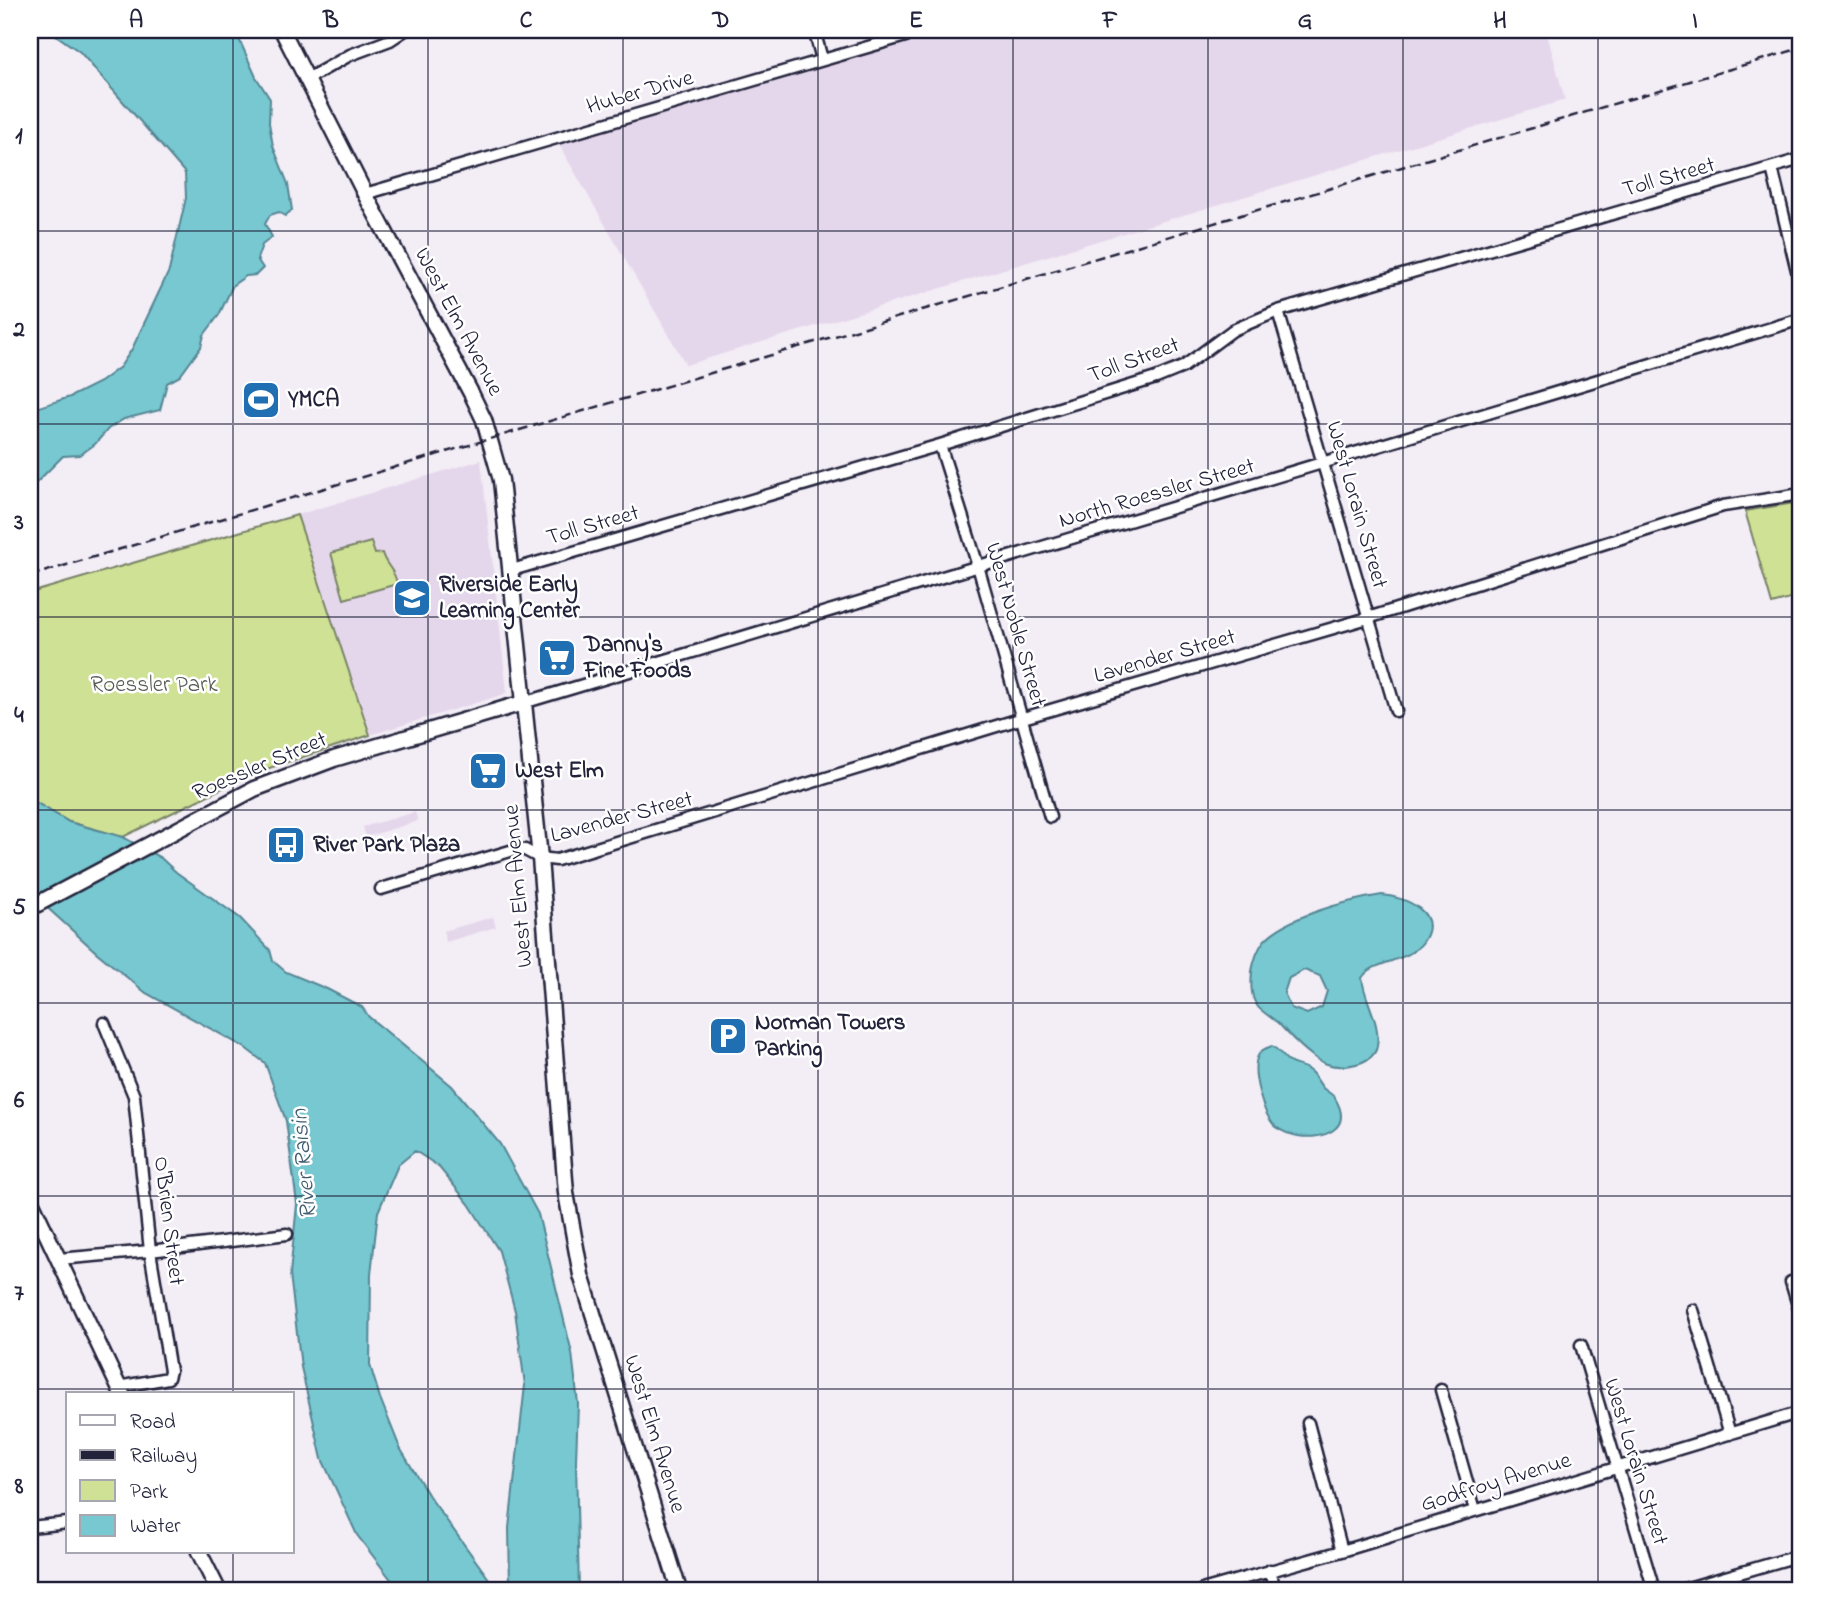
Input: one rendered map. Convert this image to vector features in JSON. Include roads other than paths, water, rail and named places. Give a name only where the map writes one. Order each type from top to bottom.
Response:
[{"type":"street","name":"West Elm Avenue","points":[[282,30],[484,420],[501,481],[541,858],[566,1194],[580,1275],[679,1590]]},
{"type":"street","points":[[307,79],[350,55],[390,40],[405,30]]},
{"type":"street","points":[[814,30],[822,59]]},
{"type":"street","name":"Huber Drive","points":[[365,194],[926,30]]},
{"type":"street","name":"Toll Street","points":[[512,570],[940,445],[1183,367],[1233,330],[1278,311],[1801,159]]},
{"type":"street","points":[[1772,168],[1801,286]]},
{"type":"street","name":"West Lorain Street","points":[[1278,311],[1396,711]]},
{"type":"street","name":"North Roessler Street","points":[[523,703],[1325,465],[1801,319]]},
{"type":"street","name":"West Noble Street","points":[[940,445],[1051,817]]},
{"type":"street","name":"Lavender Street","points":[[381,889],[517,849],[541,858],[556,860],[1023,718],[1368,618],[1723,506],[1801,494]]},
{"type":"street","name":"Roessler Street","points":[[30,908],[254,789],[334,759],[523,703]]},
{"type":"street","name":"O'Brien Street","points":[[104,1023],[134,1096],[150,1251],[170,1371],[168,1378],[120,1391]]},
{"type":"street","points":[[30,1199],[120,1391]]},
{"type":"street","points":[[60,1259],[287,1234]]},
{"type":"street","points":[[1791,1282],[1801,1315]]},
{"type":"street","points":[[1693,1310],[1730,1434]]},
{"type":"street","name":"West Lorain Street","points":[[1581,1345],[1654,1590]]},
{"type":"street","points":[[1441,1390],[1475,1510]]},
{"type":"street","name":"Godfroy Avenue","points":[[1202,1590],[1342,1551],[1801,1412]]},
{"type":"street","points":[[1308,1423],[1342,1551]]},
{"type":"street","points":[[30,1528],[66,1523]]},
{"type":"street","points":[[200,1554],[218,1590]]},
{"type":"street","points":[[1681,1590],[1801,1555]]},
{"type":"street","points":[[1270,1570],[1275,1590]]},
{"type":"water","points":[[51,30],[235,30],[256,77],[270,99],[269,123],[273,146],[288,184],[292,210],[285,216],[279,212],[270,215],[265,224],[272,237],[262,245],[257,259],[263,268],[256,275],[246,276],[233,285],[219,315],[204,335],[201,347],[180,376],[167,383],[160,410],[124,419],[108,429],[95,444],[80,455],[63,456],[30,489],[30,410],[70,397],[100,382],[120,367],[132,349],[169,271],[186,198],[185,173],[80,52]]},
{"type":"water","name":"River Raisin","points":[[30,799],[69,822],[123,837],[161,858],[240,918],[270,950],[273,961],[286,972],[362,1007],[369,1017],[452,1086],[500,1144],[538,1214],[572,1353],[578,1404],[576,1461],[579,1590],[510,1590],[509,1528],[525,1385],[515,1311],[499,1251],[469,1204],[438,1166],[415,1151],[398,1165],[378,1212],[371,1274],[370,1365],[400,1448],[429,1496],[497,1590],[399,1590],[357,1535],[322,1459],[301,1367],[290,1274],[297,1204],[286,1121],[265,1063],[244,1047],[146,993],[30,892]]},
{"type":"water","points":[[1391,896],[1411,903],[1425,915],[1428,932],[1416,949],[1374,967],[1362,978],[1377,1028],[1375,1052],[1370,1058],[1348,1066],[1327,1064],[1308,1052],[1258,1007],[1252,990],[1253,967],[1264,941],[1287,924],[1336,905],[1369,897]],"holes":[[[1304,970],[1320,976],[1327,991],[1322,1007],[1307,1014],[1291,1008],[1284,993],[1289,978]]]},
{"type":"water","points":[[1272,1046],[1290,1063],[1310,1071],[1324,1089],[1333,1095],[1341,1119],[1332,1131],[1307,1137],[1288,1133],[1274,1125],[1262,1101],[1256,1080],[1256,1061],[1259,1054]]},
{"type":"railway","points":[[30,576],[1801,48]]},
{"type":"place","name":"YMCA","points":[[261,400]]},
{"type":"place","name":"Riverside Early Learning Center","points":[[412,598]]},
{"type":"place","name":"Danny's Fine Foods","points":[[557,658]]},
{"type":"place","name":"West Elm","points":[[488,771]]},
{"type":"place","name":"River Park Plaza","points":[[286,845]]},
{"type":"place","name":"Norman Towers Parking","points":[[728,1036]]},
{"type":"park label","name":"Roessler Park","points":[[154,685]]}]
